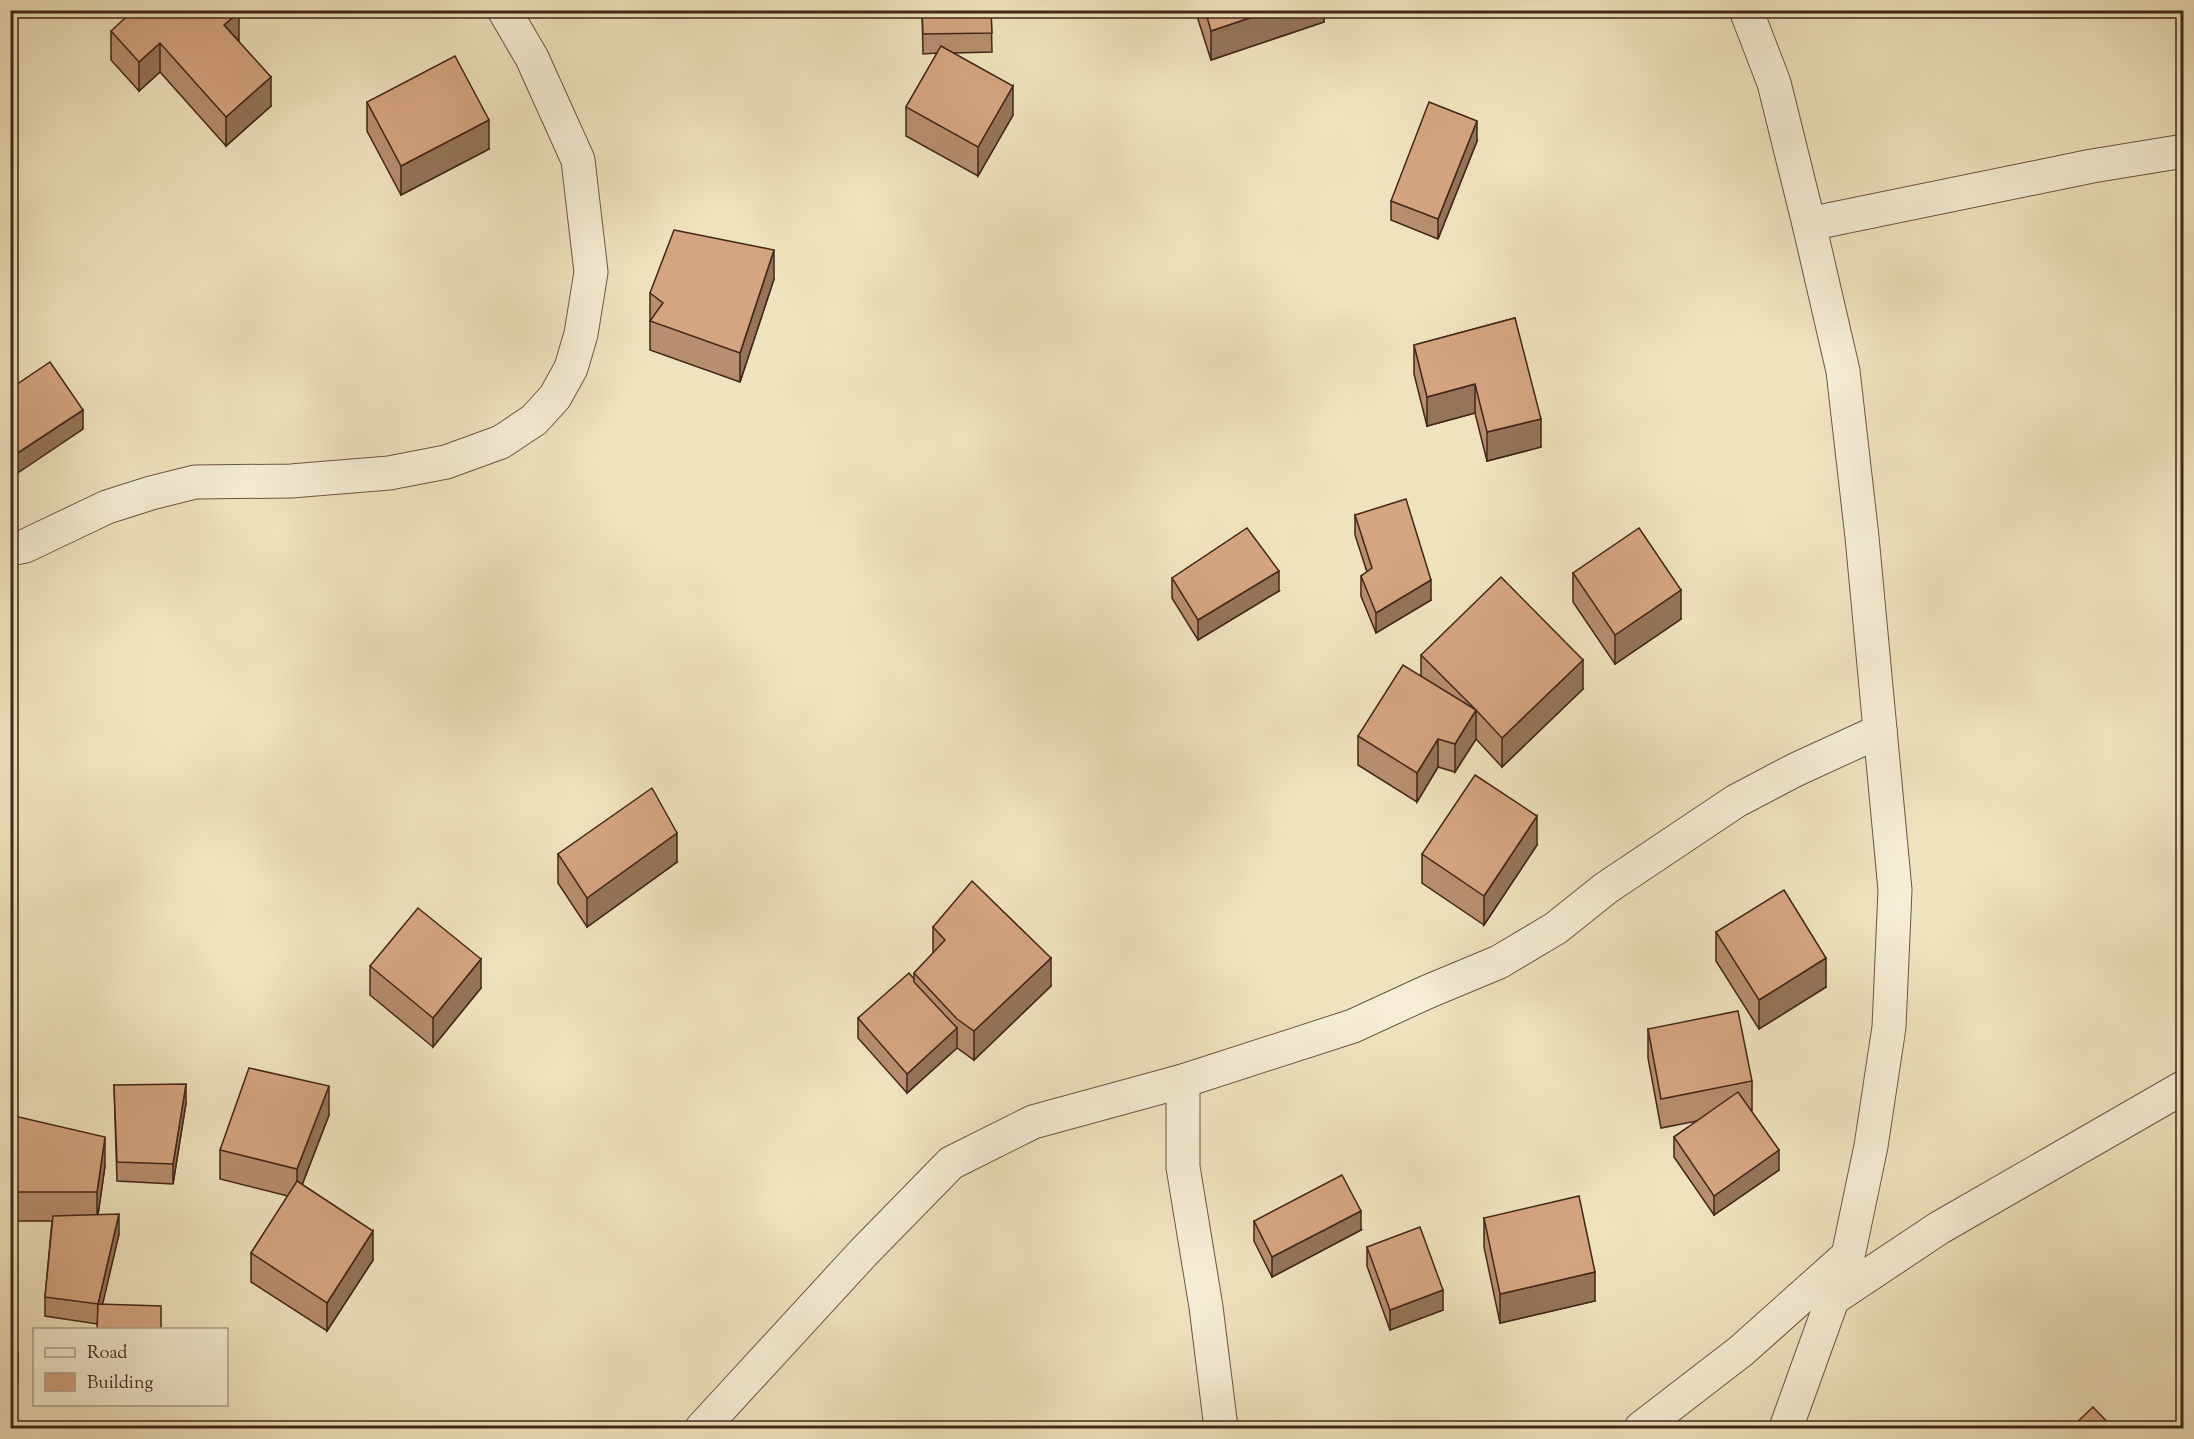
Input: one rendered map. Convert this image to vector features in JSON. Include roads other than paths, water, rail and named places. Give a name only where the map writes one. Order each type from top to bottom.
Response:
[{"type":"street","points":[[10,549],[25,546],[107,507],[195,482],[291,481],[389,473],[446,462],[501,442],[534,420],[555,397],[571,368],[581,334],[591,272],[578,160],[532,58],[504,10]]},
{"type":"street","points":[[1746,10],[1774,83],[1843,371],[1862,537],[1895,890],[1889,1027],[1870,1146],[1848,1256],[1786,1428]]},
{"type":"street","points":[[1809,224],[2092,166],[2184,151]]},
{"type":"street","points":[[702,1428],[863,1252],[951,1164],[1033,1122],[1183,1081],[1353,1026],[1499,962],[1556,928],[1606,888],[1736,801],[1795,770],[1880,731]]},
{"type":"street","points":[[1183,1081],[1183,1167],[1206,1307],[1221,1428]]},
{"type":"street","points":[[1831,1300],[1939,1228],[2184,1087]]},
{"type":"street","points":[[1641,1428],[1741,1351],[1848,1256]]}]
